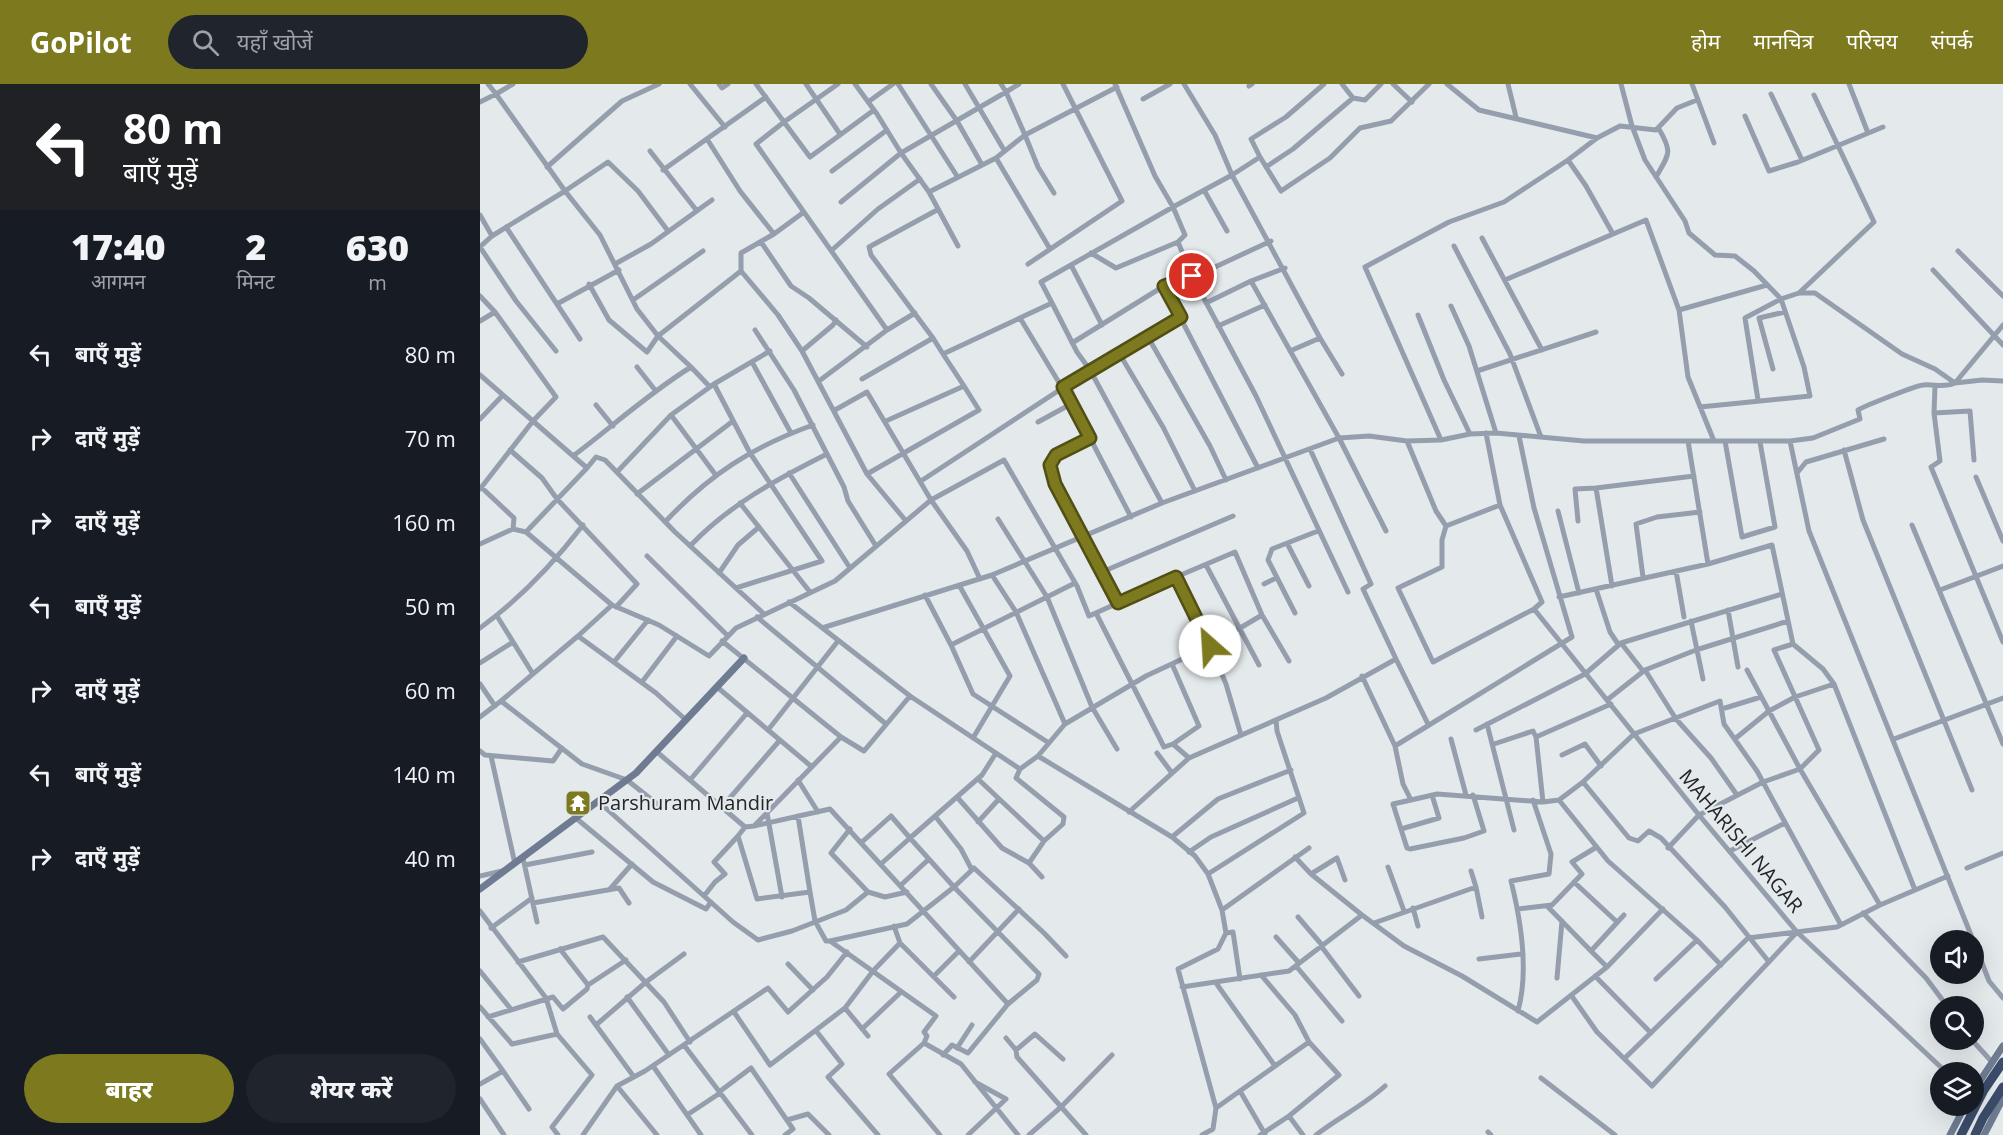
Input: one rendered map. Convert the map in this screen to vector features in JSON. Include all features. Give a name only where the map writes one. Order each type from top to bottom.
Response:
[{"type":"highway","points":[[1984,1088],[2003,1062]]},
{"type":"highway","points":[[1975,1135],[2003,1087]]},
{"type":"highway","points":[[1961,1135],[1969,1116]]},
{"type":"street","points":[[488,84],[547,167],[600,235],[633,300],[658,336],[712,385],[750,453],[821,556],[822,561],[736,588]]},
{"type":"street","points":[[480,102],[513,84]]},
{"type":"street","points":[[547,167],[622,101],[659,84]]},
{"type":"street","points":[[690,84],[725,127]]},
{"type":"street","points":[[719,84],[722,88],[728,84]]},
{"type":"street","points":[[756,84],[810,156],[874,110]]},
{"type":"street","points":[[806,84],[840,134]]},
{"type":"street","points":[[838,84],[756,144],[887,330]]},
{"type":"street","points":[[855,84],[929,192],[958,246]]},
{"type":"street","points":[[868,102],[893,84]]},
{"type":"street","points":[[898,84],[957,176]]},
{"type":"street","points":[[931,84],[957,121],[981,163]]},
{"type":"street","points":[[965,84],[1004,150]]},
{"type":"street","points":[[1001,84],[1038,167],[1054,193]]},
{"type":"street","points":[[841,202],[901,153],[1018,84]]},
{"type":"street","points":[[1028,264],[1111,212],[1122,201],[1063,84]]},
{"type":"street","points":[[1143,99],[1170,84]]},
{"type":"street","points":[[1184,84],[1215,135],[1232,175],[1285,268],[1320,338],[1342,374]]},
{"type":"street","points":[[1324,84],[1286,117],[1251,139],[1281,190],[1330,158],[1360,128],[1391,121],[1429,84]]},
{"type":"street","points":[[1342,84],[1353,98],[1365,100],[1382,84]]},
{"type":"street","points":[[1393,84],[1412,102]]},
{"type":"street","points":[[1447,84],[1479,110],[1597,138]]},
{"type":"street","points":[[1508,84],[1516,117]]},
{"type":"street","points":[[1621,84],[1632,126],[1645,160],[1685,221],[1689,233],[1714,255],[1735,256],[1754,271],[1781,299],[1804,367],[1810,396],[1700,406]]},
{"type":"street","points":[[1692,84],[1714,143]]},
{"type":"street","points":[[1849,84],[1868,133]]},
{"type":"street","points":[[929,192],[957,176],[970,173],[981,163],[996,158],[1025,135],[1116,85],[1155,176],[1185,234],[1178,242],[1116,268],[1091,253]]},
{"type":"street","points":[[1771,94],[1802,160]]},
{"type":"street","points":[[1758,400],[1745,318],[1799,292],[1874,222],[1814,95]]},
{"type":"street","points":[[663,170],[766,97]]},
{"type":"street","points":[[1266,167],[1293,149],[1353,98]]},
{"type":"street","points":[[1441,440],[1365,267],[1449,222],[1504,202],[1597,138],[1620,126],[1632,126],[1652,131],[1659,129],[1677,108],[1697,100]]},
{"type":"street","points":[[1745,116],[1769,171],[1802,160],[1883,126]]},
{"type":"street","points":[[1656,177],[1669,154],[1668,145],[1659,129]]},
{"type":"street","points":[[832,171],[887,130]]},
{"type":"street","points":[[707,139],[740,191],[774,234]]},
{"type":"street","points":[[650,151],[697,211]]},
{"type":"street","points":[[1162,503],[1090,370],[1072,343],[1041,282],[1232,175],[1260,156]]},
{"type":"street","points":[[996,158],[1050,249]]},
{"type":"street","points":[[1568,160],[1613,234]]},
{"type":"street","points":[[556,351],[516,301],[480,247],[492,236],[608,162],[638,191],[668,231]]},
{"type":"street","points":[[832,250],[878,209],[920,179]]},
{"type":"street","points":[[1204,190],[1227,231]]},
{"type":"street","points":[[615,264],[712,200]]},
{"type":"street","points":[[867,474],[979,410],[933,338],[871,255],[868,247],[937,210]]},
{"type":"street","points":[[804,212],[774,234],[741,253],[741,271],[773,308],[802,351],[867,474],[906,521]]},
{"type":"street","points":[[480,214],[492,236]]},
{"type":"street","points":[[1505,280],[1646,220],[1679,310],[1688,377],[1714,441]]},
{"type":"street","points":[[506,227],[580,339]]},
{"type":"street","points":[[1482,238],[1542,350]]},
{"type":"street","points":[[1072,343],[1164,286],[1270,241]]},
{"type":"street","points":[[761,242],[791,286],[867,347]]},
{"type":"street","points":[[1178,242],[1192,276],[1285,458],[1348,592]]},
{"type":"street","points":[[1454,246],[1512,360],[1541,437]]},
{"type":"street","points":[[633,300],[703,251]]},
{"type":"street","points":[[1958,251],[2003,296]]},
{"type":"street","points":[[1071,265],[1102,326]]},
{"type":"street","points":[[1206,303],[1251,281],[1285,268]]},
{"type":"street","points":[[557,304],[589,284],[619,270]]},
{"type":"street","points":[[1934,270],[2003,345]]},
{"type":"street","points":[[589,284],[609,320],[647,352],[658,336],[741,271]]},
{"type":"street","points":[[1251,281],[1339,438],[1386,531]]},
{"type":"street","points":[[1679,310],[1767,285]]},
{"type":"street","points":[[1164,286],[1257,468]]},
{"type":"street","points":[[1799,292],[1815,293],[1902,354],[1935,369],[1955,383]]},
{"type":"street","points":[[480,296],[495,312],[556,397],[533,421],[481,488],[514,518],[513,529]]},
{"type":"street","points":[[943,354],[1052,303]]},
{"type":"street","points":[[1218,326],[1264,305]]},
{"type":"street","points":[[1451,306],[1477,371],[1496,433]]},
{"type":"street","points":[[480,321],[495,312]]},
{"type":"street","points":[[1773,369],[1759,318],[1785,312]]},
{"type":"street","points":[[819,381],[887,330],[915,313]]},
{"type":"street","points":[[1418,315],[1444,380],[1470,434]]},
{"type":"street","points":[[921,481],[1063,387],[1181,317]]},
{"type":"street","points":[[1020,318],[1063,387],[1131,517]]},
{"type":"street","points":[[802,351],[836,320]]},
{"type":"street","points":[[1955,383],[2003,325]]},
{"type":"street","points":[[755,330],[770,351],[813,425],[844,487],[848,501],[876,546]]},
{"type":"street","points":[[1477,371],[1596,332]]},
{"type":"street","points":[[1148,337],[1210,446],[1226,480]]},
{"type":"street","points":[[862,379],[933,338]]},
{"type":"street","points":[[1290,351],[1320,338]]},
{"type":"street","points":[[617,472],[671,415],[712,385],[770,351]]},
{"type":"street","points":[[1119,353],[1163,427],[1195,491]]},
{"type":"street","points":[[752,362],[790,433]]},
{"type":"street","points":[[637,367],[655,390]]},
{"type":"street","points":[[573,456],[655,390],[691,367]]},
{"type":"street","points":[[481,378],[587,468]]},
{"type":"street","points":[[822,628],[992,575],[1085,538],[1162,503],[1339,438],[1369,436],[1407,441],[1441,440],[1470,434],[1496,433],[1584,441],[1790,441],[1813,438],[1860,419],[1858,410],[1865,405],[1907,392],[1921,384],[1947,387],[1955,383],[1982,380],[2003,381]]},
{"type":"street","points":[[886,421],[964,386]]},
{"type":"street","points":[[1935,386],[1934,413],[1940,461],[1931,467],[2003,642]]},
{"type":"street","points":[[835,410],[867,392],[905,452],[931,500],[958,537],[980,579]]},
{"type":"street","points":[[480,419],[503,395]]},
{"type":"street","points":[[1038,422],[1071,404]]},
{"type":"street","points":[[596,405],[613,426]]},
{"type":"street","points":[[1934,413],[1970,411],[1974,460]]},
{"type":"street","points":[[671,415],[715,474]]},
{"type":"street","points":[[637,494],[733,421]]},
{"type":"street","points":[[665,522],[694,491],[715,474],[790,433],[813,425]]},
{"type":"street","points":[[1407,441],[1437,511],[1446,526],[1442,540],[1442,567],[1398,588],[1433,662],[1534,609],[1542,602],[1500,505],[1486,433]]},
{"type":"street","points":[[1395,746],[1428,724],[1499,685],[1572,637],[1534,508],[1519,436]]},
{"type":"street","points":[[1090,438],[1056,455],[1050,465],[1055,484],[1118,603]]},
{"type":"street","points":[[1797,473],[1806,462],[1884,439]]},
{"type":"street","points":[[1688,441],[1708,564]]},
{"type":"street","points":[[1725,441],[1742,537],[1775,527],[1760,442]]},
{"type":"street","points":[[1790,441],[1809,531],[1970,930]]},
{"type":"street","points":[[586,446],[597,457],[605,460],[665,522],[764,614]]},
{"type":"street","points":[[1310,449],[1371,584],[1364,589],[1428,724]]},
{"type":"street","points":[[480,717],[579,636],[637,584],[557,499],[542,478],[510,450]]},
{"type":"street","points":[[1844,450],[1863,520],[1972,790]]},
{"type":"street","points":[[690,546],[705,530],[770,482],[827,454]]},
{"type":"street","points":[[526,532],[597,457]]},
{"type":"street","points":[[480,544],[513,529],[526,532],[614,606],[648,620],[709,656],[736,627],[835,580],[931,500],[1004,460],[1075,583],[1089,616],[1235,552],[1262,615],[1289,661]]},
{"type":"street","points":[[789,473],[850,568]]},
{"type":"street","points":[[1578,521],[1575,489],[1694,476]]},
{"type":"street","points":[[1976,477],[2003,541]]},
{"type":"street","points":[[1596,488],[1612,586]]},
{"type":"street","points":[[740,503],[810,592]]},
{"type":"street","points":[[1446,526],[1500,505]]},
{"type":"street","points":[[1558,511],[1579,592]]},
{"type":"street","points":[[1644,577],[1636,524],[1657,517],[1700,512]]},
{"type":"street","points":[[1102,572],[1233,516]]},
{"type":"street","points":[[998,519],[1047,597],[1092,707],[1118,749]]},
{"type":"street","points":[[1995,524],[2003,521]]},
{"type":"street","points":[[480,628],[497,616],[557,559],[583,525]]},
{"type":"street","points":[[1912,525],[2003,744]]},
{"type":"street","points":[[719,573],[738,545],[759,527]]},
{"type":"street","points":[[1295,613],[1268,560],[1272,549],[1288,545],[1318,531]]},
{"type":"street","points":[[1288,545],[1309,586]]},
{"type":"street","points":[[1559,597],[1708,564],[1772,545],[1793,644],[1823,669],[1834,684],[1915,890]]},
{"type":"street","points":[[647,556],[728,636]]},
{"type":"street","points":[[1206,565],[1259,665]]},
{"type":"street","points":[[1940,590],[2003,567]]},
{"type":"street","points":[[1676,571],[1684,617]]},
{"type":"street","points":[[992,575],[1016,612],[1065,724]]},
{"type":"street","points":[[1176,577],[1226,684],[1241,735]]},
{"type":"street","points":[[1264,584],[1276,578]]},
{"type":"street","points":[[951,645],[1075,583]]},
{"type":"street","points":[[959,585],[1010,676],[973,738]]},
{"type":"street","points":[[1596,589],[1610,632],[1644,670],[1676,719],[1711,758],[1737,795]]},
{"type":"street","points":[[1476,730],[1585,674],[1620,644],[1782,594]]},
{"type":"street","points":[[925,595],[973,694],[1049,743]]},
{"type":"street","points":[[789,602],[910,696],[1020,769]]},
{"type":"street","name":"MAHARISHI NAGAR","points":[[1534,609],[1699,815],[1797,932],[1935,1062]]},
{"type":"street","points":[[1728,610],[1738,667]]},
{"type":"street","points":[[1096,613],[1164,747],[1173,744],[1199,726],[1172,663]]},
{"type":"street","points":[[1029,863],[1044,842],[1063,824],[1064,817],[1016,778],[1020,769],[1038,756],[1065,724],[1132,684],[1210,646],[1262,615]]},
{"type":"street","points":[[497,616],[533,674]]},
{"type":"street","points":[[757,617],[886,724]]},
{"type":"street","points":[[614,662],[648,620]]},
{"type":"street","points":[[1691,621],[1703,679]]},
{"type":"street","points":[[1536,737],[1609,702],[1644,670],[1696,650],[1788,621]]},
{"type":"street","points":[[579,636],[642,682],[686,720]]},
{"type":"street","points":[[642,682],[677,636]]},
{"type":"street","points":[[722,641],[841,737],[864,751],[910,696]]},
{"type":"street","points":[[768,730],[838,641]]},
{"type":"street","points":[[480,663],[513,642]]},
{"type":"street","points":[[1668,848],[1699,815],[1763,782],[1800,769],[1819,750],[1774,650],[1793,644]]},
{"type":"street","points":[[524,862],[627,780],[657,752],[744,658]]},
{"type":"street","points":[[1129,812],[1188,758],[1326,698],[1396,658]]},
{"type":"street","points":[[1747,670],[1800,769],[1880,905]]},
{"type":"street","points":[[1362,676],[1395,746],[1403,784],[1411,800]]},
{"type":"street","points":[[480,684],[495,706]]},
{"type":"street","points":[[1736,738],[1768,711],[1796,697],[1834,684]]},
{"type":"street","points":[[717,687],[812,767]]},
{"type":"street","points":[[1725,708],[1761,697]]},
{"type":"street","points":[[1894,740],[2003,698]]},
{"type":"street","points":[[501,701],[582,764],[627,780],[661,807]]},
{"type":"street","points":[[1450,739],[1470,795],[1484,831],[1464,838],[1410,849],[1393,804],[1432,795],[1470,795],[1543,802],[1559,800],[1583,782],[1634,734],[1720,701],[1724,724],[1736,738],[1763,782],[1841,925]]},
{"type":"street","points":[[690,780],[747,713]]},
{"type":"street","points":[[1209,874],[1304,813],[1277,731],[1276,720]]},
{"type":"street","points":[[1487,724],[1494,744],[1493,750],[1514,830]]},
{"type":"street","points":[[1494,744],[1533,731],[1536,737],[1543,802]]},
{"type":"street","points":[[754,826],[841,737]]},
{"type":"street","points":[[722,807],[780,740]]},
{"type":"street","points":[[1173,744],[1188,758]]},
{"type":"street","points":[[1562,755],[1585,744],[1601,766]]},
{"type":"street","points":[[480,752],[491,756],[553,761],[562,748]]},
{"type":"street","points":[[657,752],[745,827]]},
{"type":"street","points":[[882,863],[978,779],[996,753]]},
{"type":"street","points":[[1157,753],[1172,774]]},
{"type":"street","points":[[491,756],[515,864]]},
{"type":"street","points":[[1038,756],[1172,837],[1209,874],[1222,910],[1226,933],[1218,949],[1178,969],[1216,1108],[1213,1129],[1217,1135]]},
{"type":"street","points":[[1172,837],[1218,799],[1291,770]]},
{"type":"street","points":[[978,779],[1044,842]]},
{"type":"street","points":[[798,780],[818,812]]},
{"type":"street","points":[[1583,782],[1629,838],[1638,841],[1649,831],[1661,838],[1725,907],[1769,962]]},
{"type":"street","points":[[1401,829],[1439,818],[1432,795]]},
{"type":"street","points":[[957,797],[1002,848],[1029,863],[1042,877]]},
{"type":"street","points":[[1189,852],[1210,837],[1298,798]]},
{"type":"street","points":[[978,822],[998,800]]},
{"type":"street","points":[[1559,800],[1595,848],[1721,964]]},
{"type":"street","points":[[1518,1011],[1522,983],[1521,954],[1518,909],[1511,881],[1549,874],[1551,854],[1533,801]]},
{"type":"street","points":[[599,802],[704,896],[758,940],[846,910],[868,892]]},
{"type":"street","points":[[704,896],[725,874],[714,862],[745,827],[830,809],[882,863],[1008,1004]]},
{"type":"street","points":[[767,813],[782,897]]},
{"type":"street","points":[[798,816],[815,921],[826,941],[830,941],[847,952],[936,1016],[924,1032],[927,1036],[924,1043],[889,1074],[940,1135]]},
{"type":"street","points":[[862,842],[891,816],[954,887],[1039,974],[1037,980],[1008,1004],[968,1053],[952,1045],[944,1054]]},
{"type":"street","points":[[935,816],[961,849],[972,870]]},
{"type":"street","points":[[577,819],[632,864],[675,895],[706,909],[711,902]]},
{"type":"street","points":[[1730,851],[1785,823]]},
{"type":"street","points":[[850,830],[831,853],[868,892],[885,897],[907,892]]},
{"type":"street","points":[[738,836],[757,899],[810,892]]},
{"type":"street","points":[[1222,910],[1309,848]]},
{"type":"street","points":[[1518,909],[1556,903],[1582,874],[1572,862],[1595,848]]},
{"type":"street","points":[[480,889],[515,864],[592,852]]},
{"type":"street","points":[[1967,868],[2003,853]]},
{"type":"street","points":[[1295,858],[1311,874],[1404,946],[1462,976],[1537,1022],[1607,967],[1663,909]]},
{"type":"street","points":[[1311,874],[1337,858],[1345,880]]},
{"type":"street","points":[[901,885],[929,859]]},
{"type":"street","points":[[524,862],[537,922]]},
{"type":"street","points":[[610,889],[632,864]]},
{"type":"street","points":[[1388,867],[1404,911]]},
{"type":"street","points":[[830,941],[908,924],[974,868],[1066,956]]},
{"type":"street","points":[[480,876],[506,870]]},
{"type":"street","points":[[1471,871],[1482,917]]},
{"type":"street","points":[[1625,1058],[1748,938],[1841,925],[1880,905],[1948,876]]},
{"type":"street","points":[[1574,882],[1617,922]]},
{"type":"street","points":[[1374,923],[1476,887]]},
{"type":"street","points":[[491,928],[532,901],[618,888],[629,903]]},
{"type":"street","points":[[1547,906],[1607,967]]},
{"type":"street","points":[[1413,908],[1418,926]]},
{"type":"street","points":[[969,962],[1019,909]]},
{"type":"street","points":[[480,911],[546,998],[557,1034],[592,1075],[552,1127],[558,1135]]},
{"type":"street","points":[[1863,913],[1926,978],[1940,996]]},
{"type":"street","points":[[1182,987],[1289,971],[1362,915]]},
{"type":"street","points":[[1591,951],[1624,915]]},
{"type":"street","points":[[1298,917],[1359,996]]},
{"type":"street","points":[[1557,978],[1562,921]]},
{"type":"street","points":[[894,926],[900,943],[954,997]]},
{"type":"street","points":[[1226,933],[1233,932],[1240,979]]},
{"type":"street","points":[[1571,995],[1597,1032],[1652,1086],[1797,932]]},
{"type":"street","points":[[1276,937],[1342,1021]]},
{"type":"street","points":[[518,962],[603,938],[664,1002],[687,1043],[720,1093],[753,1135]]},
{"type":"street","points":[[1656,979],[1697,940]]},
{"type":"street","points":[[734,1012],[770,1065],[817,1032],[845,1008],[873,971],[900,943]]},
{"type":"street","points":[[560,949],[588,985]]},
{"type":"street","points":[[934,976],[959,951]]},
{"type":"street","points":[[584,1135],[617,1086],[653,1066],[768,988],[788,1012],[827,977],[847,952]]},
{"type":"street","points":[[596,1025],[627,997],[684,954]]},
{"type":"street","points":[[1479,959],[1521,954]]},
{"type":"street","points":[[488,1017],[510,1008],[553,997],[563,1009],[587,989],[588,985],[626,960]]},
{"type":"street","points":[[788,964],[813,990]]},
{"type":"street","points":[[1984,968],[1989,981],[2003,998]]},
{"type":"street","points":[[480,971],[510,1008]]},
{"type":"street","points":[[1240,1091],[1264,1134],[1339,1075],[1309,1042],[1295,1015],[1261,975]]},
{"type":"street","points":[[1595,976],[1651,1033]]},
{"type":"street","points":[[1216,983],[1275,1066]]},
{"type":"street","points":[[862,1029],[901,992]]},
{"type":"street","points":[[627,997],[669,1055]]},
{"type":"street","points":[[480,1007],[512,1044],[557,1034]]},
{"type":"street","points":[[845,1008],[868,1036]]},
{"type":"street","points":[[590,1017],[634,1077]]},
{"type":"street","points":[[957,1048],[972,1025]]},
{"type":"street","points":[[817,1032],[842,1064],[828,1077],[878,1135]]},
{"type":"street","points":[[1016,1050],[1035,1034],[1063,1059]]},
{"type":"street","points":[[1006,1038],[1016,1050],[1017,1057],[1086,1135]]},
{"type":"street","points":[[481,1042],[530,1109]]},
{"type":"street","points":[[1216,1108],[1309,1042]]},
{"type":"street","points":[[924,1043],[961,1064],[1018,1135]]},
{"type":"street","points":[[1984,1074],[2003,1046]]},
{"type":"street","points":[[1981,1050],[1992,1062]]},
{"type":"street","points":[[1029,1135],[1113,1055]]},
{"type":"street","points":[[653,1066],[701,1135]]},
{"type":"street","points":[[687,1115],[720,1093],[751,1068],[793,1129],[785,1135]]},
{"type":"street","points":[[480,1084],[503,1071]]},
{"type":"street","points":[[1541,1078],[1615,1135]]},
{"type":"street","points":[[968,1135],[1006,1098],[972,1080]]},
{"type":"street","points":[[617,1086],[657,1135]]},
{"type":"street","points":[[1316,1135],[1341,1117],[1351,1114],[1385,1086]]},
{"type":"street","points":[[1984,1135],[2003,1098]]},
{"type":"street","points":[[480,1100],[504,1135]]},
{"type":"street","points":[[786,1120],[808,1114],[829,1135]]},
{"type":"street","points":[[1289,1116],[1303,1135]]},
{"type":"street","points":[[1950,1135],[1960,1116]]},
{"type":"street","points":[[1202,1135],[1213,1129]]},
{"type":"place","name":"Parshuram Mandir","points":[[578,803]]},
{"type":"route","points":[[1192,276],[1164,286],[1181,317],[1063,387],[1090,438],[1056,455],[1050,465],[1055,484],[1118,603],[1176,577],[1210,646]]}]
